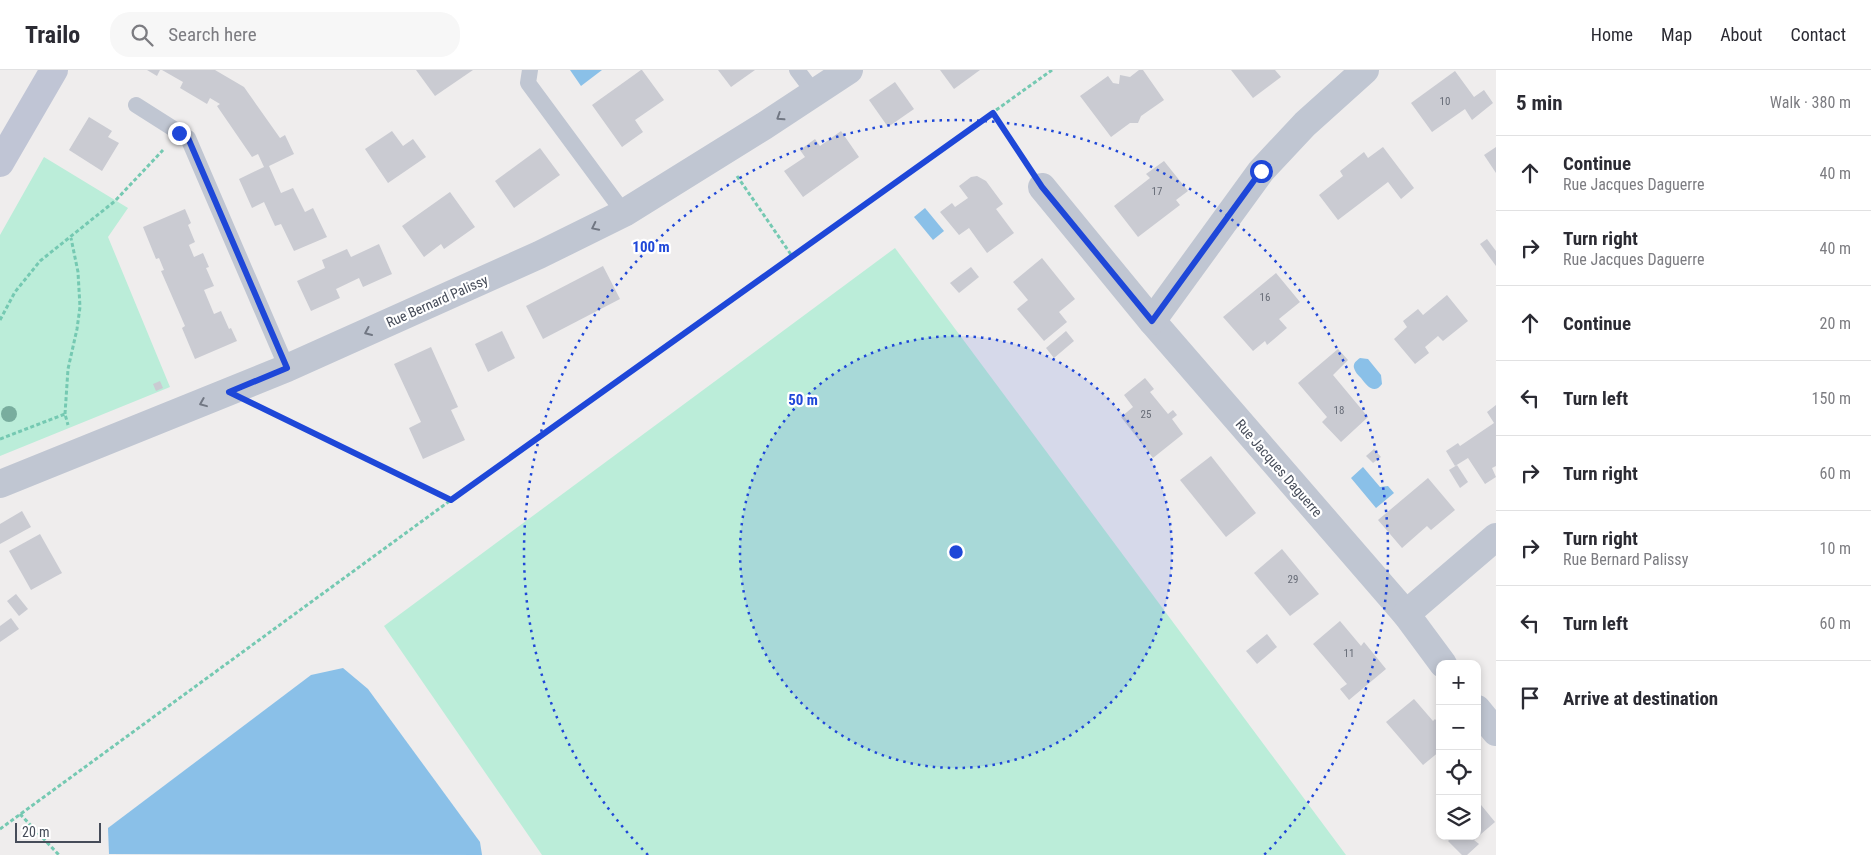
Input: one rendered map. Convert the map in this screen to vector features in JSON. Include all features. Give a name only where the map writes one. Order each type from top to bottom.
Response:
[{"type":"main road","points":[[0,163],[54,70]]},
{"type":"street","name":"Rue Bernard Palissy","points":[[0,484],[287,368],[489,278],[624,213],[816,94],[849,70]]},
{"type":"street","points":[[1152,321],[1261,171],[1305,124],[1364,70]]},
{"type":"street","name":"Rue Jacques Daguerre","points":[[1042,187],[1152,321],[1406,614],[1440,660]]},
{"type":"street","points":[[1406,614],[1496,537]]},
{"type":"street","points":[[1481,714],[1496,732]]},
{"type":"lane","points":[[530,70],[528,83],[624,213]]},
{"type":"lane","points":[[797,70],[816,94]]},
{"type":"lane","points":[[136,105],[188,138],[287,368]]},
{"type":"path","points":[[0,829],[451,500],[1052,70]]},
{"type":"path","points":[[993,113],[1042,187]]},
{"type":"path","points":[[0,320],[15,292],[40,261],[115,201],[179,133]]},
{"type":"path","points":[[721,153],[792,256]]},
{"type":"path","points":[[71,238],[78,272],[80,307],[68,370],[65,414],[76,454]]},
{"type":"path","points":[[229,392],[451,500]]},
{"type":"path","points":[[0,440],[65,414]]},
{"type":"path","points":[[20,814],[59,855]]},
{"type":"green space","points":[[44,157],[128,208],[108,237],[170,387],[0,456],[0,235]]},
{"type":"green space","points":[[895,248],[1346,855],[542,855],[384,626]]},
{"type":"water","points":[[570,70],[602,70],[581,86]]},
{"type":"water","points":[[925,208],[944,231],[933,240],[914,217]]},
{"type":"water","points":[[1360,358],[1368,359],[1381,375],[1382,384],[1376,389],[1366,384],[1356,372],[1354,365]]},
{"type":"water","points":[[1363,467],[1380,487],[1388,486],[1394,493],[1376,508],[1351,478]]},
{"type":"water","points":[[343,668],[368,689],[480,842],[482,855],[109,854],[108,828],[311,675]]},
{"type":"building","points":[[147,70],[160,70],[157,76]]},
{"type":"building","points":[[162,70],[215,70],[244,87],[280,138],[285,135],[294,154],[269,166],[281,193],[293,188],[305,212],[313,208],[327,237],[294,251],[281,224],[275,226],[264,202],[252,208],[239,179],[264,167],[258,154],[252,157],[217,106],[220,104],[210,98],[207,104],[180,88],[183,82]]},
{"type":"building","points":[[416,70],[473,70],[435,96]]},
{"type":"building","points":[[641,70],[664,100],[635,120],[643,132],[622,147],[592,105]]},
{"type":"building","points":[[718,70],[755,70],[731,87]]},
{"type":"building","points":[[940,70],[980,70],[954,89]]},
{"type":"building","points":[[1139,70],[1143,70],[1164,100],[1141,116],[1138,123],[1130,123],[1111,137],[1080,96],[1108,76],[1113,83],[1119,84],[1120,75],[1130,77]]},
{"type":"building","points":[[1231,70],[1275,70],[1281,77],[1253,98]]},
{"type":"building","points":[[1455,71],[1474,97],[1484,90],[1493,103],[1472,120],[1465,109],[1432,132],[1411,103]]},
{"type":"building","points":[[895,82],[914,109],[888,127],[869,100]]},
{"type":"building","points":[[89,117],[112,131],[108,137],[119,143],[102,171],[69,150]]},
{"type":"building","points":[[392,131],[403,146],[413,139],[426,157],[388,183],[365,149]]},
{"type":"building","points":[[841,131],[859,157],[803,197],[784,171],[805,157],[800,150],[815,139],[820,146]]},
{"type":"building","points":[[1383,147],[1414,188],[1401,199],[1388,182],[1338,220],[1319,195],[1343,176],[1340,171],[1364,152],[1368,158]]},
{"type":"building","points":[[1496,147],[1496,173],[1484,155]]},
{"type":"building","points":[[540,148],[560,175],[514,208],[495,181]]},
{"type":"building","points":[[1164,161],[1188,191],[1176,200],[1180,205],[1138,237],[1114,206],[1150,178],[1146,174]]},
{"type":"building","points":[[977,176],[986,181],[1003,204],[996,209],[1014,233],[987,253],[969,228],[959,235],[940,212],[952,203],[955,207],[968,198],[959,186],[971,177]]},
{"type":"building","points":[[450,192],[475,227],[444,249],[441,244],[424,257],[402,226]]},
{"type":"building","points":[[185,209],[191,223],[188,225],[195,242],[189,245],[194,257],[203,253],[209,267],[206,268],[214,286],[204,290],[214,314],[221,311],[237,341],[195,359],[182,328],[185,326],[161,271],[164,270],[159,258],[156,259],[143,227]]},
{"type":"building","points":[[1487,239],[1496,251],[1496,266],[1480,244]]},
{"type":"building","points":[[379,244],[392,274],[363,287],[359,278],[336,289],[340,298],[311,311],[297,281],[325,268],[322,260],[347,249],[351,257]]},
{"type":"building","points":[[1042,258],[1075,299],[1059,312],[1067,322],[1044,341],[1017,309],[1028,300],[1013,282]]},
{"type":"building","points":[[603,266],[620,299],[543,339],[526,306]]},
{"type":"building","points":[[971,267],[979,277],[959,293],[950,283]]},
{"type":"building","points":[[1276,273],[1300,302],[1279,319],[1287,328],[1267,345],[1265,341],[1253,351],[1223,317]]},
{"type":"building","points":[[1447,295],[1468,321],[1443,341],[1438,336],[1425,347],[1429,353],[1415,364],[1394,339],[1407,327],[1403,321],[1418,309],[1423,315]]},
{"type":"building","points":[[502,331],[515,358],[488,372],[475,344]]},
{"type":"building","points":[[1066,331],[1074,341],[1054,358],[1046,348]]},
{"type":"building","points":[[431,347],[458,407],[451,410],[465,440],[423,459],[409,428],[421,422],[394,364]]},
{"type":"building","points":[[1338,349],[1348,360],[1333,375],[1368,417],[1341,442],[1322,422],[1327,417],[1298,383]]},
{"type":"building","points":[[1145,378],[1154,389],[1150,392],[1168,414],[1173,410],[1177,415],[1172,419],[1183,434],[1153,458],[1121,417],[1133,407],[1124,395]]},
{"type":"building","points":[[160,381],[163,388],[156,391],[153,384]]},
{"type":"building","points":[[1496,405],[1496,466],[1492,468],[1496,477],[1485,484],[1468,458],[1455,466],[1446,451],[1458,443],[1460,446],[1494,423],[1487,412]]},
{"type":"building","points":[[1374,449],[1381,457],[1373,463],[1366,456]]},
{"type":"building","points":[[1211,456],[1256,513],[1226,537],[1180,480]]},
{"type":"building","points":[[1457,465],[1468,482],[1460,488],[1449,470]]},
{"type":"building","points":[[1428,478],[1455,510],[1431,530],[1427,526],[1402,548],[1378,520]]},
{"type":"building","points":[[22,511],[31,527],[0,544],[0,524]]},
{"type":"building","points":[[40,534],[62,573],[31,590],[9,551]]},
{"type":"building","points":[[1282,549],[1319,594],[1290,616],[1254,573]]},
{"type":"building","points":[[16,594],[28,609],[19,616],[7,601]]},
{"type":"building","points":[[11,618],[19,629],[0,642],[0,626]]},
{"type":"building","points":[[1340,621],[1361,646],[1364,642],[1386,669],[1349,700],[1340,689],[1347,684],[1313,644]]},
{"type":"building","points":[[1267,634],[1277,647],[1257,664],[1246,651]]},
{"type":"building","points":[[1414,699],[1433,721],[1436,720],[1436,754],[1423,765],[1386,722]]},
{"type":"building","points":[[1481,805],[1495,822],[1481,834]]},
{"type":"building","points":[[1474,840],[1479,844],[1467,855],[1462,855],[1448,841]]},
{"type":"route","points":[[179,133],[188,138],[287,368],[229,392],[451,500],[993,113],[1042,187],[1152,321],[1261,171]]}]
